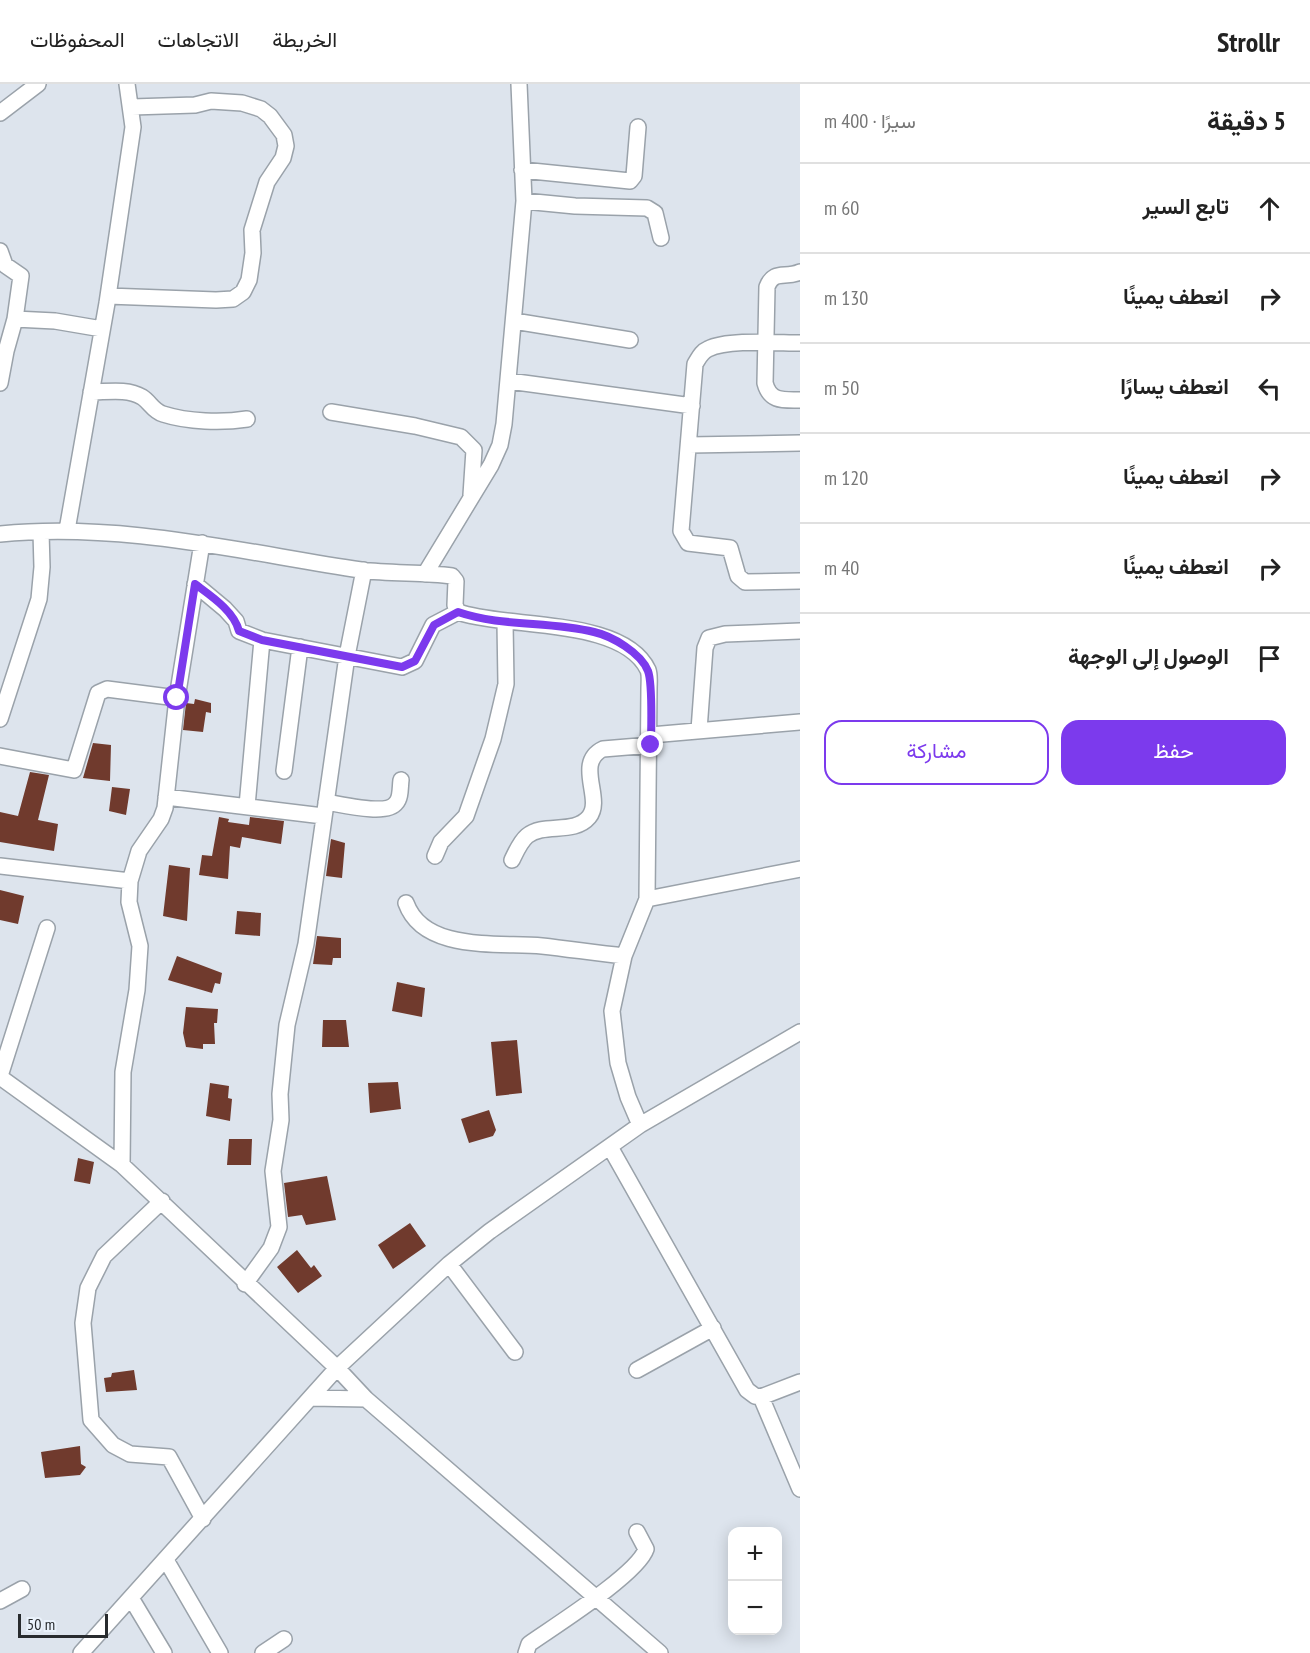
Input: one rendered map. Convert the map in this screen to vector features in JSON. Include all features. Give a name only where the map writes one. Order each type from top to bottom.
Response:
[{"type":"street","points":[[0,113],[38,84]]},
{"type":"street","points":[[67,530],[108,296],[133,127],[127,84]]},
{"type":"street","points":[[425,574],[491,465],[500,445],[509,381],[524,201],[518,84]]},
{"type":"street","points":[[108,296],[216,300],[233,299],[243,292],[252,268],[252,230],[267,182],[283,158],[286,146],[284,135],[270,116],[253,106],[225,100],[195,105],[132,107]]},
{"type":"street","points":[[522,170],[630,181],[634,176],[638,127]]},
{"type":"street","points":[[524,201],[575,206],[647,208],[655,213],[661,238]]},
{"type":"street","points":[[0,251],[5,265],[21,276],[15,319],[3,352],[0,383]]},
{"type":"street","points":[[800,272],[792,276],[776,274],[770,278],[767,287],[766,344],[768,392],[779,400],[800,400]]},
{"type":"street","points":[[15,319],[56,321],[102,329]]},
{"type":"street","points":[[514,321],[630,340]]},
{"type":"street","points":[[800,343],[721,345],[708,349],[700,355],[696,364],[681,531],[684,540],[688,543],[730,548],[738,576],[745,582],[800,581]]},
{"type":"street","points":[[509,381],[692,406]]},
{"type":"street","points":[[91,392],[133,393],[144,398],[157,412],[176,417],[224,421],[247,419]]},
{"type":"street","points":[[331,412],[415,426],[461,437],[474,450],[471,495]]},
{"type":"street","points":[[690,445],[800,443]]},
{"type":"street","points":[[0,534],[67,530],[202,543],[363,570],[455,578],[455,609],[458,612]]},
{"type":"street","points":[[0,719],[39,599],[42,567],[41,532]]},
{"type":"street","points":[[122,1165],[123,1072],[137,990],[140,946],[129,902],[130,880],[139,850],[161,819],[166,797],[177,698],[202,543]]},
{"type":"street","points":[[245,1284],[271,1248],[279,1227],[273,1171],[280,1120],[281,1078],[287,1025],[306,944],[347,656],[363,570]]},
{"type":"street","points":[[195,584],[225,609],[236,621],[239,631],[262,640],[402,667],[415,661],[434,625],[458,612],[505,623],[594,632],[618,642],[637,656],[648,671],[651,740],[646,899],[624,957],[612,1011],[613,1034],[628,1097],[640,1125]]},
{"type":"street","points":[[435,856],[441,842],[466,816],[493,739],[506,684],[505,623]]},
{"type":"street","points":[[699,730],[705,648],[709,638],[725,633],[800,631]]},
{"type":"street","points":[[247,806],[262,640]]},
{"type":"street","points":[[285,771],[300,647]]},
{"type":"street","points":[[0,756],[74,770],[98,693],[107,689],[177,698]]},
{"type":"street","points":[[512,860],[528,836],[537,831],[574,826],[591,814],[590,762],[597,752],[603,749],[699,730],[800,722]]},
{"type":"street","points":[[166,797],[247,806],[370,809],[392,807],[398,801],[401,780]]},
{"type":"street","points":[[0,866],[130,880]]},
{"type":"street","points":[[646,899],[782,875],[800,869]]},
{"type":"street","points":[[406,903],[417,922],[441,936],[624,957]]},
{"type":"street","points":[[47,928],[0,1076],[122,1165],[162,1201],[245,1284],[337,1368],[366,1399],[660,1653]]},
{"type":"street","points":[[81,1653],[204,1519],[337,1368],[449,1264],[490,1231],[640,1125],[800,1032]]},
{"type":"street","points":[[610,1147],[747,1390],[754,1396],[761,1397],[800,1382]]},
{"type":"street","points":[[162,1201],[104,1256],[88,1288],[83,1323],[91,1420],[113,1444],[130,1454],[169,1457],[204,1519]]},
{"type":"street","points":[[449,1264],[515,1352]]},
{"type":"street","points":[[637,1370],[713,1328]]},
{"type":"street","points":[[761,1397],[800,1489]]},
{"type":"street","points":[[311,1398],[366,1399]]},
{"type":"street","points":[[526,1653],[529,1644],[595,1597],[642,1559],[646,1550],[637,1532]]},
{"type":"street","points":[[166,1560],[220,1653]]},
{"type":"street","points":[[0,1601],[22,1589]]},
{"type":"street","points":[[131,1598],[164,1653]]},
{"type":"street","points":[[263,1653],[284,1639]]},
{"type":"building","points":[[195,699],[211,703],[211,713],[206,712],[203,732],[183,730],[186,703],[194,704]]},
{"type":"building","points":[[93,743],[111,745],[110,781],[83,778]]},
{"type":"building","points":[[30,772],[49,775],[38,820],[58,824],[54,851],[0,842],[0,812],[18,816]]},
{"type":"building","points":[[112,787],[130,789],[126,815],[109,811]]},
{"type":"building","points":[[219,817],[229,819],[228,822],[249,825],[250,817],[284,821],[281,844],[242,837],[240,848],[230,846],[228,879],[199,875],[202,855],[212,856]]},
{"type":"building","points":[[331,839],[345,843],[342,878],[326,876]]},
{"type":"building","points":[[169,865],[190,868],[187,921],[163,916]]},
{"type":"building","points":[[0,890],[24,896],[18,924],[0,920]]},
{"type":"building","points":[[237,911],[261,913],[260,936],[235,934]]},
{"type":"building","points":[[317,936],[341,938],[341,958],[333,958],[332,965],[313,964]]},
{"type":"building","points":[[177,956],[222,973],[220,984],[215,983],[212,993],[168,980]]},
{"type":"building","points":[[397,982],[425,988],[422,1017],[392,1011]]},
{"type":"building","points":[[186,1007],[218,1009],[217,1023],[214,1023],[215,1044],[203,1044],[203,1049],[186,1047],[183,1033]]},
{"type":"building","points":[[323,1020],[346,1020],[349,1047],[322,1047]]},
{"type":"building","points":[[517,1040],[522,1093],[496,1096],[491,1042]]},
{"type":"building","points":[[398,1082],[401,1109],[370,1113],[368,1083]]},
{"type":"building","points":[[210,1083],[229,1086],[228,1098],[232,1099],[230,1121],[206,1116]]},
{"type":"building","points":[[489,1110],[496,1130],[493,1136],[469,1143],[461,1119]]},
{"type":"building","points":[[229,1139],[252,1139],[251,1165],[227,1165]]},
{"type":"building","points":[[78,1158],[94,1162],[90,1184],[74,1181]]},
{"type":"building","points":[[327,1176],[336,1220],[306,1225],[302,1215],[288,1217],[284,1183]]},
{"type":"building","points":[[410,1223],[426,1246],[393,1269],[378,1245]]},
{"type":"building","points":[[297,1250],[311,1268],[314,1265],[322,1276],[298,1293],[277,1267]]},
{"type":"building","points":[[134,1370],[137,1390],[106,1392],[104,1378],[111,1377],[112,1373]]},
{"type":"building","points":[[80,1446],[81,1464],[86,1467],[80,1475],[45,1478],[41,1452]]},
{"type":"route","points":[[177,698],[195,584],[225,609],[236,621],[239,631],[244,634],[262,640],[402,667],[415,661],[430,630],[438,621],[458,612],[505,623],[594,632],[618,642],[637,656],[648,671],[651,745]]}]
